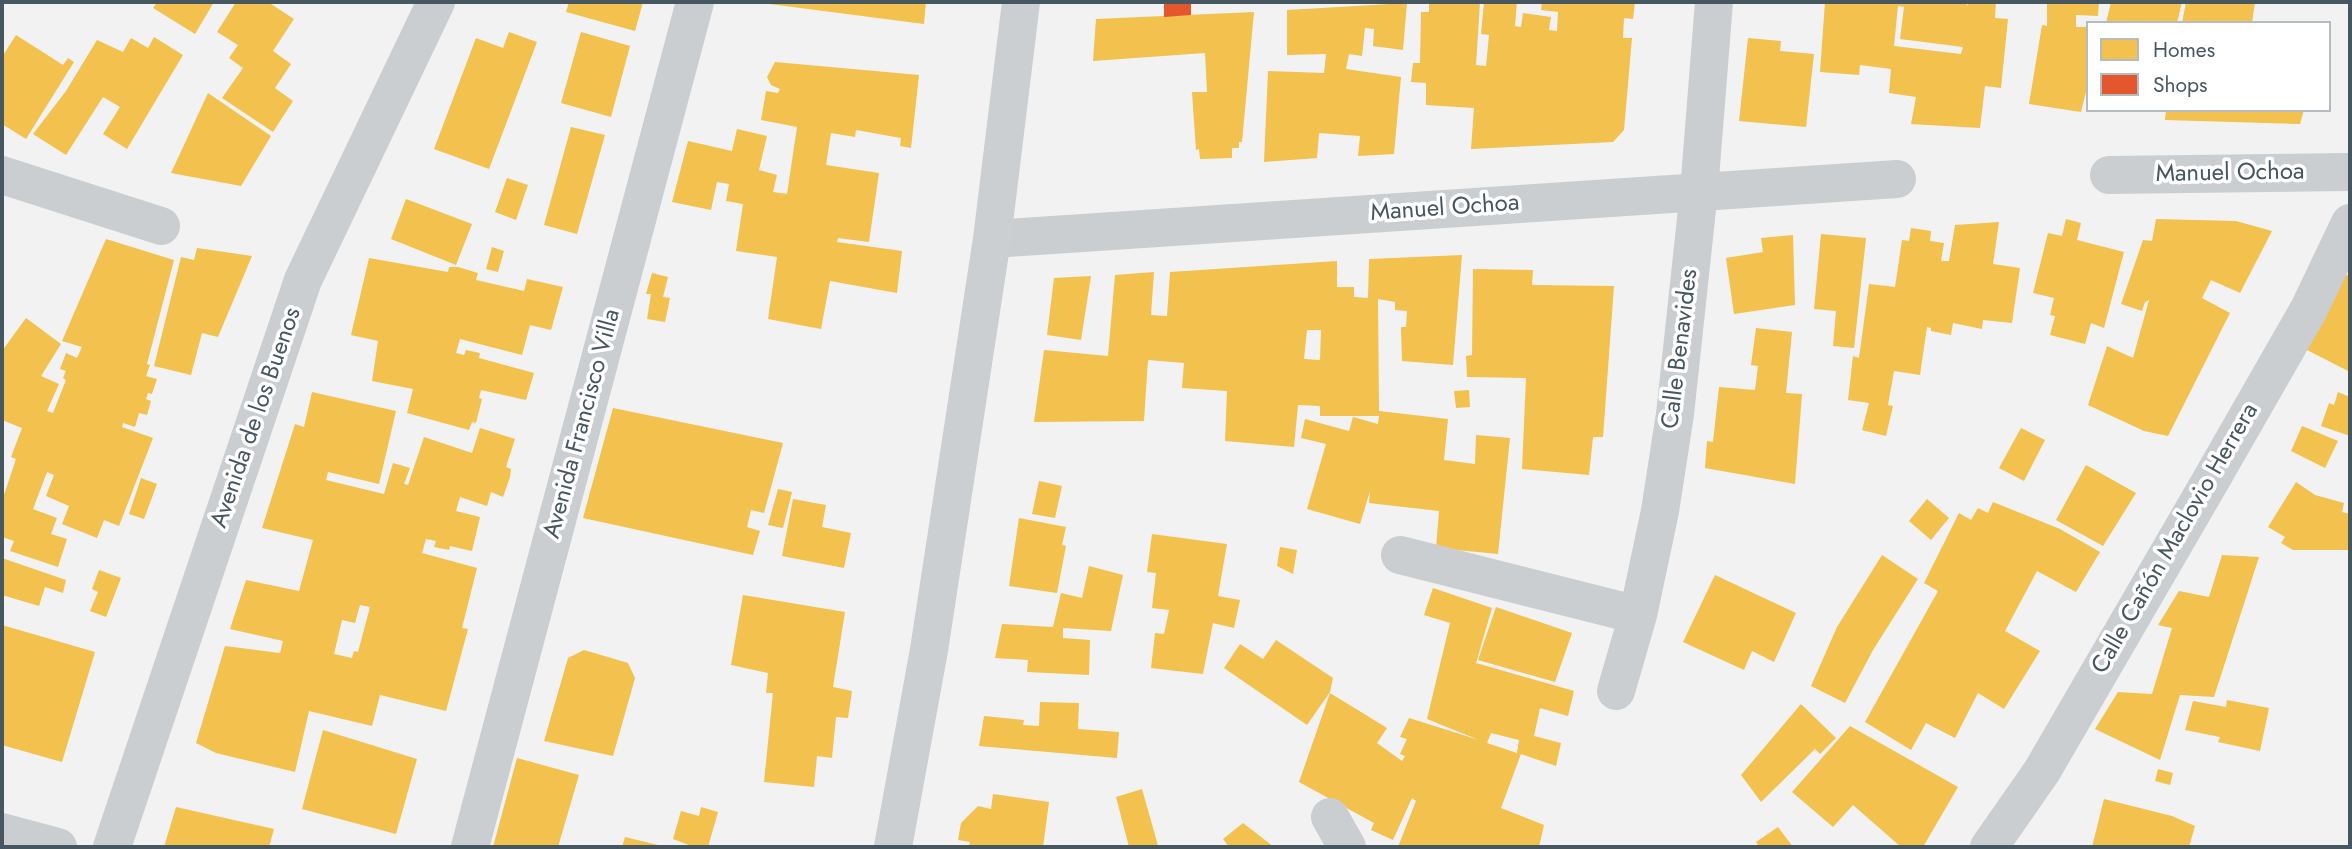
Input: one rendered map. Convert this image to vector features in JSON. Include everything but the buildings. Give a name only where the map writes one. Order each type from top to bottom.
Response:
[{"type":"main road","points":[[893,847],[929,650],[992,239],[1021,2]]},
{"type":"street","name":"Avenida de los Buenos","points":[[112,847],[303,280],[436,2]]},
{"type":"street","name":"Avenida Francisco Villa","points":[[470,847],[695,2]]},
{"type":"street","name":"Calle Benavides","points":[[1616,691],[1638,615],[1660,511],[1673,428],[1699,191],[1714,2]]},
{"type":"street","name":"Manuel Ochoa","points":[[2109,175],[2350,172]]},
{"type":"street","points":[[2,176],[161,226]]},
{"type":"street","name":"Manuel Ochoa","points":[[992,239],[1897,179]]},
{"type":"street","name":"Calle Cañón Maclovio Herrera","points":[[1989,847],[2042,771],[2218,469],[2309,309],[2350,223]]},
{"type":"street","points":[[1400,555],[1638,615]]},
{"type":"street","points":[[2,832],[58,847]]}]
